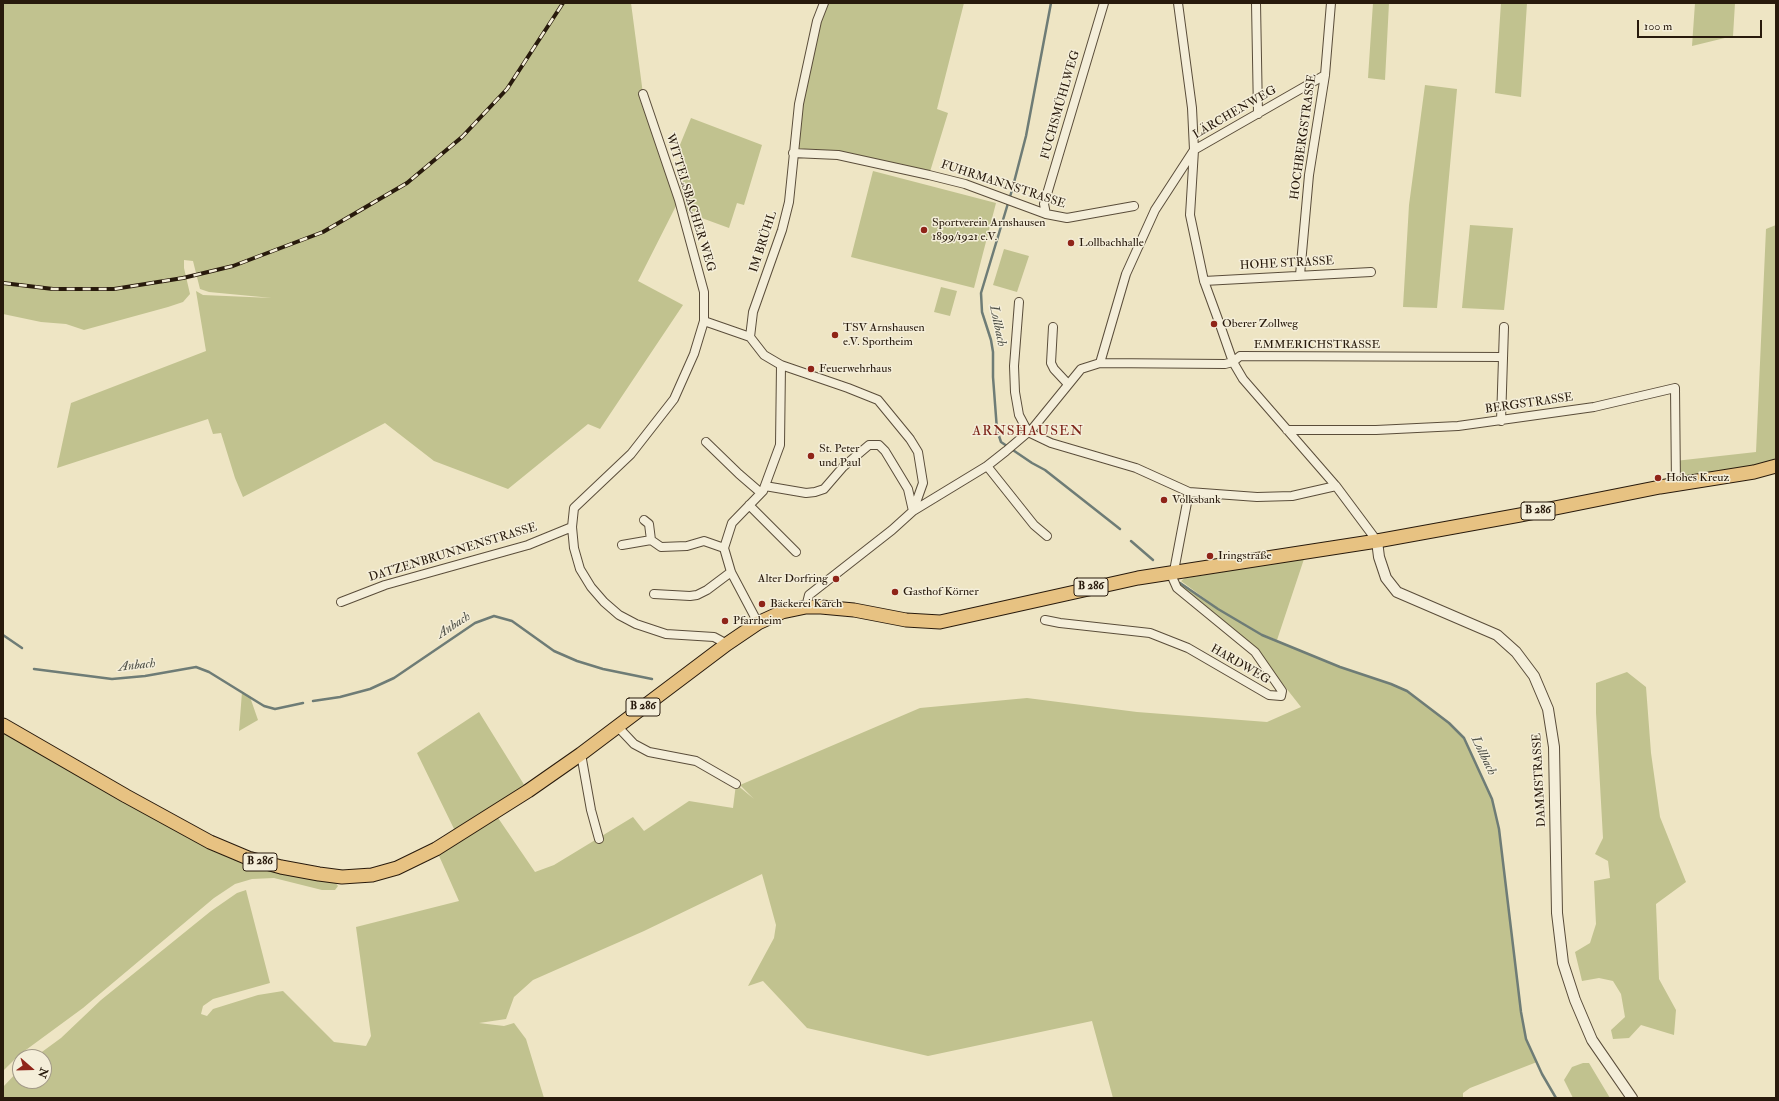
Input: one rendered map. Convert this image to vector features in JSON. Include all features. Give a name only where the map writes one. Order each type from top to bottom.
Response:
[{"type":"main road","name":"B 286","points":[[3,725],[126,796],[210,842],[248,858],[281,867],[319,874],[342,877],[372,875],[397,868],[436,849],[528,791],[581,754],[727,644],[758,623],[782,612],[806,607],[854,610],[906,620],[940,622],[1088,588],[1174,571],[1377,541],[1676,485],[1754,472],[1776,466]]},
{"type":"street","name":"IM BRÜHL","points":[[750,337],[753,312],[782,230],[789,202],[793,176],[793,153],[799,104],[817,21],[824,3]]},
{"type":"street","name":"FUCHSMÜHLWEG","points":[[1046,214],[1044,204],[1104,3]]},
{"type":"street","points":[[1178,3],[1192,108],[1194,150],[1190,215],[1204,281],[1233,362],[1243,379],[1336,486],[1377,541]]},
{"type":"street","points":[[1256,3],[1258,114]]},
{"type":"street","name":"HOCHBERGSTRASSE","points":[[1300,275],[1309,174],[1325,75],[1331,3]]},
{"type":"street","name":"LÄRCHENWEG","points":[[1100,363],[1126,274],[1155,210],[1194,150],[1325,75]]},
{"type":"street","name":"WITTELSBACHER WEG","points":[[643,94],[679,200],[704,292],[704,321]]},
{"type":"street","name":"FUHRMANNSTRASSE","points":[[793,153],[838,155],[929,175],[965,184],[1046,214],[1067,218],[1134,206]]},
{"type":"street","name":"HOHE STRASSE","points":[[1204,281],[1371,272]]},
{"type":"street","points":[[1019,302],[1014,366],[1015,392],[1019,415],[1028,432],[1051,443],[1136,468],[1190,492],[1257,497],[1292,496],[1336,486]]},
{"type":"street","points":[[727,644],[714,637],[666,634],[636,624],[620,615],[604,602],[590,587],[580,569],[574,548],[572,527],[574,508],[631,454],[674,399],[694,354],[704,321],[750,337],[764,355],[781,365],[873,398],[889,412],[918,452],[923,483],[913,511],[892,530],[808,595],[806,607]]},
{"type":"street","points":[[1053,327],[1051,363],[1054,369],[1068,384]]},
{"type":"street","points":[[1501,421],[1504,327]]},
{"type":"street","name":"EMMERICHSTRASSE","points":[[913,511],[987,466],[1006,451],[1028,432],[1081,370],[1100,363],[1225,364],[1233,362],[1240,356],[1503,357]]},
{"type":"street","points":[[758,623],[731,572],[724,548],[732,522],[763,490],[780,445],[781,365]]},
{"type":"street","name":"BERGSTRASSE","points":[[1287,430],[1398,429],[1458,426],[1594,407],[1675,388],[1676,485]]},
{"type":"street","points":[[706,442],[739,474],[763,490],[806,493],[824,489],[843,467],[869,445],[879,445],[885,451],[908,489],[913,511]]},
{"type":"street","points":[[987,466],[1034,525],[1047,536]]},
{"type":"street","points":[[1174,571],[1190,492]]},
{"type":"street","points":[[750,505],[796,552]]},
{"type":"street","points":[[644,520],[649,524],[651,540]]},
{"type":"street","name":"DATZENBRUNNENSTRASSE","points":[[341,602],[385,585],[528,545],[572,527]]},
{"type":"street","points":[[622,544],[651,540],[661,546],[687,546],[704,541],[724,548]]},
{"type":"street","name":"DAMMSTRASSE","points":[[1377,541],[1379,557],[1386,578],[1397,592],[1497,635],[1516,652],[1534,676],[1548,709],[1554,746],[1557,913],[1563,962],[1575,1000],[1592,1040],[1632,1098]]},
{"type":"street","name":"HARDWEG","points":[[1045,620],[1150,633],[1188,648],[1269,695],[1281,696],[1282,691],[1255,652],[1177,588],[1173,579],[1174,571]]},
{"type":"street","points":[[654,594],[697,595],[708,590],[731,572]]},
{"type":"street","points":[[617,726],[634,744],[649,752],[696,761],[736,784]]},
{"type":"street","points":[[581,754],[586,774],[591,810],[599,839]]},
{"type":"green space","points":[[3,3],[631,3],[643,94],[679,200],[638,281],[683,305],[600,429],[588,424],[508,489],[434,461],[385,423],[243,497],[235,478],[221,433],[213,434],[208,419],[57,468],[71,403],[206,351],[196,291],[203,295],[272,298],[209,292],[200,289],[193,261],[184,260],[184,268],[190,294],[183,302],[168,307],[84,330],[66,324],[41,322],[3,314]]},
{"type":"green space","points":[[824,3],[964,3],[937,109],[948,113],[929,175],[863,162],[793,153]]},
{"type":"green space","points":[[1373,3],[1389,3],[1385,80],[1368,78]]},
{"type":"green space","points":[[1501,3],[1527,3],[1521,97],[1495,93]]},
{"type":"green space","points":[[1695,3],[1735,3],[1733,36],[1692,46]]},
{"type":"green space","points":[[1425,85],[1457,89],[1437,308],[1403,307],[1409,205]]},
{"type":"green space","points":[[691,118],[762,145],[744,205],[737,203],[729,228],[688,213],[680,185],[687,170],[679,165],[682,156],[677,152]]},
{"type":"green space","name":"Sportverein Arnshausen 1899/1921 e.V.","points":[[873,171],[996,203],[974,288],[851,257]]},
{"type":"green space","points":[[1470,225],[1513,228],[1504,310],[1462,308]]},
{"type":"green space","points":[[1776,225],[1776,466],[1676,485],[1675,461],[1756,452],[1766,229]]},
{"type":"green space","points":[[1004,249],[1029,256],[1017,292],[993,285]]},
{"type":"green space","points":[[941,287],[957,291],[950,316],[934,312]]},
{"type":"green space","points":[[1304,559],[1277,640],[1262,634],[1219,609],[1181,581],[1185,578]]},
{"type":"green space","points":[[1180,583],[1218,609],[1262,635],[1339,667],[1391,684],[1407,691],[1449,723],[1464,738],[1492,799],[1499,828],[1521,1012],[1526,1039],[1537,1062],[1470,1088],[1463,1093],[1463,1098],[1113,1098],[1092,1021],[928,1056],[807,1028],[763,981],[748,986],[774,938],[776,925],[762,874],[644,931],[533,980],[514,997],[506,1019],[479,1023],[504,1026],[514,1023],[526,1039],[544,1098],[3,1098],[3,1087],[12,1077],[12,1089],[52,1089],[52,1049],[46,1049],[61,1038],[101,1000],[211,911],[237,893],[246,890],[270,983],[213,999],[203,1006],[201,1014],[207,1016],[213,1009],[258,995],[283,991],[334,1042],[366,1046],[371,1036],[356,927],[459,901],[436,849],[457,835],[417,753],[479,712],[528,791],[494,812],[535,872],[554,865],[633,817],[644,831],[689,801],[733,808],[736,784],[754,799],[740,785],[920,708],[1027,698],[1137,712],[1267,722],[1301,707],[1256,650],[1235,630],[1180,585]]},
{"type":"green space","points":[[1627,672],[1646,687],[1651,753],[1660,817],[1686,882],[1656,904],[1659,979],[1676,1010],[1674,1035],[1641,1025],[1629,1038],[1613,1039],[1611,1030],[1625,1017],[1621,994],[1613,981],[1599,978],[1582,981],[1575,952],[1590,943],[1596,924],[1594,881],[1610,878],[1608,861],[1595,854],[1603,838],[1596,713],[1596,683]]},
{"type":"green space","points":[[242,692],[250,697],[258,720],[239,731]]},
{"type":"green space","points":[[3,731],[195,841],[217,852],[335,882],[338,886],[335,890],[322,890],[274,878],[252,879],[235,884],[214,898],[83,1008],[27,1049],[12,1049],[12,1062],[3,1071]]},
{"type":"green space","points":[[1583,1063],[1589,1063],[1610,1098],[1573,1098],[1564,1080],[1572,1067]]},
{"type":"waterway","name":"Lollbach","points":[[1051,3],[1026,136],[1012,190],[981,293],[982,312],[991,340],[993,352],[993,377],[997,430],[1001,442],[1045,470],[1120,529]]},
{"type":"waterway","name":"Lollbach","points":[[1131,541],[1153,560]]},
{"type":"waterway","name":"Lollbach","points":[[1180,583],[1218,609],[1262,635],[1340,667],[1407,691],[1449,723],[1464,738],[1492,799],[1499,829],[1521,1012],[1526,1039],[1542,1074],[1556,1098]]},
{"type":"waterway","name":"Anbach","points":[[313,701],[340,697],[370,689],[394,678],[475,623],[494,616],[512,621],[554,651],[577,661],[603,669],[652,679]]},
{"type":"waterway","name":"Anbach","points":[[3,635],[22,648]]},
{"type":"waterway","name":"Anbach","points":[[34,669],[112,679],[145,676],[196,667],[209,672],[264,706],[275,709],[303,703]]},
{"type":"railway","points":[[3,283],[53,289],[114,289],[183,278],[233,266],[323,232],[407,183],[462,137],[507,89],[563,3]]},
{"type":"place","name":"Sportverein Arnshausen 1899/1921 e.V.","points":[[924,230]]},
{"type":"place","name":"Lollbachhalle","points":[[1071,243]]},
{"type":"place","name":"Oberer Zollweg","points":[[1214,324]]},
{"type":"place","name":"TSV Arnshausen e.V. Sportheim","points":[[835,335]]},
{"type":"place","name":"Feuerwehrhaus","points":[[811,369]]},
{"type":"place","name":"St. Peter und Paul","points":[[811,456]]},
{"type":"place","name":"Hohes Kreuz","points":[[1658,478]]},
{"type":"place","name":"Volksbank","points":[[1164,500]]},
{"type":"place","name":"Iringstraße","points":[[1210,556]]},
{"type":"place","name":"Alter Dorfring","points":[[836,579]]},
{"type":"place","name":"Gasthof Körner","points":[[895,592]]},
{"type":"place","name":"Bäckerei Karch","points":[[762,604]]},
{"type":"place","name":"Pfarrheim","points":[[725,621]]},
{"type":"district","name":"ARNSHAUSEN","points":[[1028,432]]}]
